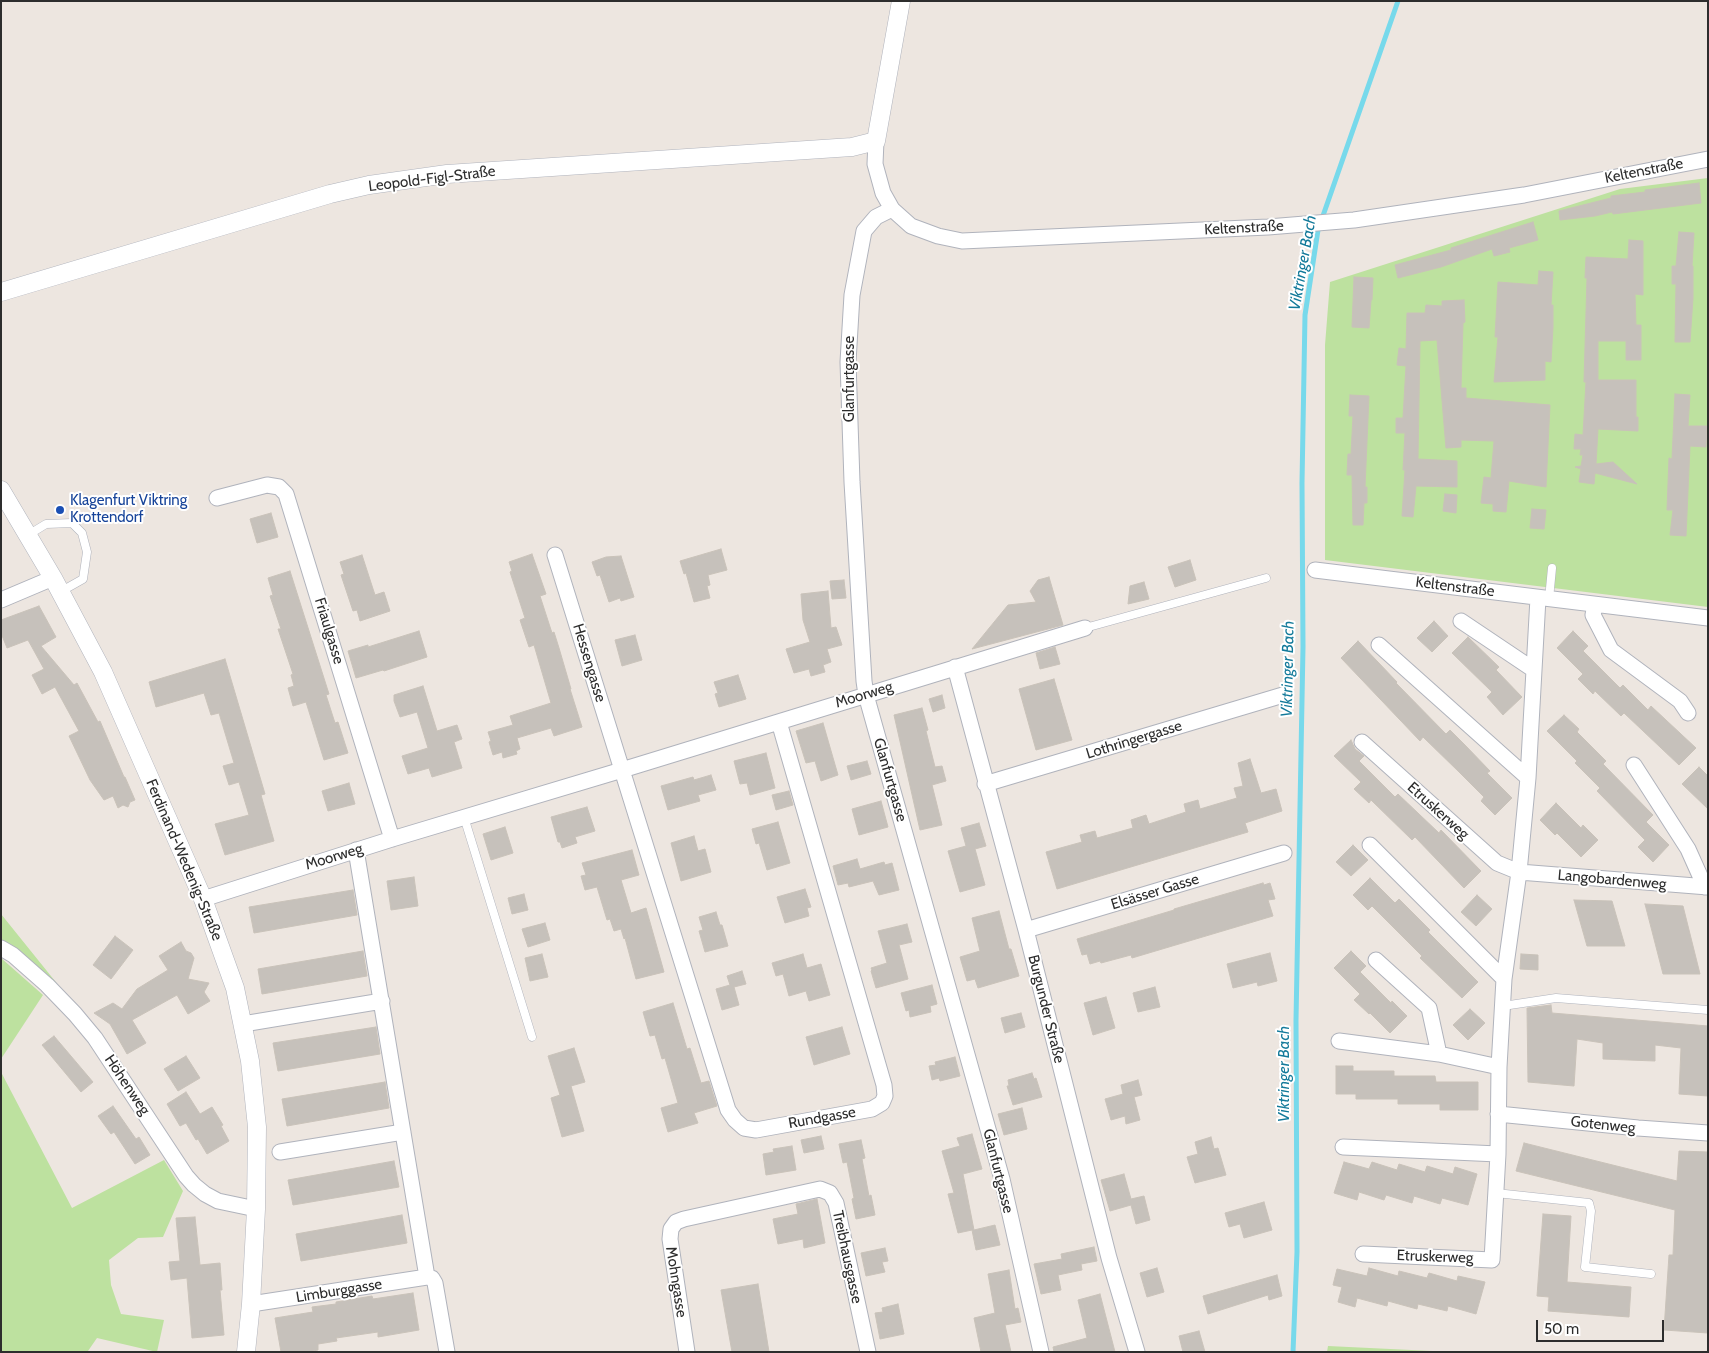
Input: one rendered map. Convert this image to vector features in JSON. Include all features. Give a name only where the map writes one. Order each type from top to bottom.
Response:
[{"type":"street","points":[[876,142],[901,1]]},
{"type":"street","name":"Keltenstraße","points":[[876,142],[875,164],[883,193],[892,209],[912,226],[938,236],[962,241],[1268,228],[1354,220],[1524,195],[1708,159]]},
{"type":"street","name":"Leopold-Figl-Straße","points":[[1,292],[330,194],[369,185],[446,174],[852,147],[876,142]]},
{"type":"street","name":"Glanfurtgasse","points":[[892,209],[876,217],[864,231],[852,294],[849,352],[852,482],[864,681],[866,695],[1002,1179],[1041,1352]]},
{"type":"street","name":"Friaulgasse","points":[[217,498],[267,485],[279,487],[286,494],[392,839]]},
{"type":"street","name":"Ferdinand-Wedenig-Straße","points":[[1,490],[57,585],[103,672],[203,898],[235,988],[250,1061],[257,1127],[256,1209],[251,1304],[246,1352]]},
{"type":"street","name":"Hessengasse","points":[[555,555],[622,770]]},
{"type":"street","name":"Keltenstraße","points":[[1315,570],[1708,618]]},
{"type":"street","points":[[1,600],[57,585]]},
{"type":"street","name":"Etruskerweg","points":[[1363,1254],[1492,1260],[1504,979],[1519,872],[1528,778],[1534,670],[1543,599]]},
{"type":"street","points":[[1595,605],[1593,615],[1611,650],[1680,701],[1688,713]]},
{"type":"street","points":[[1461,621],[1534,670]]},
{"type":"street","name":"Moorweg","points":[[203,898],[1085,628]]},
{"type":"street","points":[[1380,646],[1528,778]]},
{"type":"street","name":"Burgunder Straße","points":[[955,667],[985,784],[1026,930],[1109,1258],[1137,1352]]},
{"type":"street","name":"Lothringergasse","points":[[985,784],[1282,695]]},
{"type":"street","name":"Rundgasse","points":[[622,770],[728,1110],[734,1120],[744,1128],[756,1130],[872,1109],[882,1103],[885,1096],[884,1085],[779,722]]},
{"type":"street","name":"Etruskerweg","points":[[1362,742],[1498,863],[1519,872]]},
{"type":"street","name":"Langobardenweg","points":[[1519,872],[1706,887],[1688,849],[1634,765]]},
{"type":"street","points":[[1370,845],[1504,979]]},
{"type":"street","points":[[356,850],[427,1277],[432,1278],[435,1283],[447,1352]]},
{"type":"street","name":"Elsässer Gasse","points":[[1026,930],[1284,853]]},
{"type":"street","name":"Höhenweg","points":[[1,948],[13,955],[47,985],[95,1038],[194,1186],[218,1201],[256,1209]]},
{"type":"street","points":[[1376,960],[1429,1008],[1439,1054]]},
{"type":"street","points":[[242,1024],[382,1001]]},
{"type":"street","points":[[1339,1042],[1439,1054],[1499,1067]]},
{"type":"street","name":"Gotenweg","points":[[1498,1114],[1708,1133]]},
{"type":"street","points":[[280,1152],[403,1132]]},
{"type":"street","points":[[1343,1147],[1498,1154]]},
{"type":"street","name":"Treibhausgasse","points":[[684,1218],[820,1189],[830,1194],[836,1203],[868,1352]]},
{"type":"street","name":"Mohngasse","points":[[684,1218],[676,1222],[670,1239],[687,1352]]},
{"type":"street","name":"Limburggasse","points":[[251,1304],[427,1277]]},
{"type":"lane","points":[[28,535],[46,524],[72,523],[82,533],[87,552],[83,579],[57,585]]},
{"type":"lane","points":[[1543,599],[1552,568]]},
{"type":"lane","name":"Moorweg","points":[[1085,628],[1266,578]]},
{"type":"lane","points":[[464,817],[532,1037]]},
{"type":"lane","points":[[1502,1006],[1556,998],[1708,1010]]},
{"type":"lane","points":[[1496,1194],[1589,1203],[1591,1211],[1585,1267],[1651,1274]]},
{"type":"green space","points":[[1708,178],[1708,607],[1325,560],[1325,345],[1330,282],[1620,189]]},
{"type":"green space","points":[[1,914],[63,991],[9,944],[1,940]]},
{"type":"green space","points":[[1,958],[43,995],[1,1059]]},
{"type":"green space","points":[[1,1072],[72,1208],[164,1160],[183,1191],[163,1237],[138,1238],[109,1260],[111,1285],[121,1314],[164,1320],[157,1352],[97,1338],[88,1351],[1,1352]]},
{"type":"green space","points":[[1328,1346],[1453,1352],[1327,1352]]},
{"type":"building","points":[[1699,183],[1701,203],[1613,214],[1612,212],[1560,220],[1559,211],[1611,198],[1611,196]]},
{"type":"building","points":[[1533,222],[1538,240],[1509,248],[1510,252],[1494,256],[1492,249],[1441,267],[1398,278],[1395,265],[1451,250],[1451,248]]},
{"type":"building","points":[[1679,232],[1694,233],[1690,342],[1675,342],[1676,284],[1672,284],[1672,266],[1676,266]]},
{"type":"building","points":[[1629,240],[1643,241],[1643,295],[1635,294],[1636,325],[1641,325],[1641,360],[1626,360],[1626,341],[1598,341],[1598,380],[1636,380],[1638,431],[1598,429],[1596,464],[1613,462],[1637,484],[1595,473],[1594,484],[1579,482],[1581,469],[1575,467],[1581,466],[1583,455],[1580,455],[1581,449],[1574,449],[1575,434],[1583,435],[1586,382],[1584,382],[1586,257],[1628,259]]},
{"type":"building","points":[[1539,271],[1553,272],[1551,362],[1545,361],[1545,380],[1494,382],[1498,337],[1495,337],[1498,282],[1538,285]]},
{"type":"building","points":[[1354,277],[1373,278],[1369,328],[1352,327]]},
{"type":"building","points":[[1464,300],[1465,322],[1463,323],[1461,388],[1466,388],[1466,398],[1550,405],[1546,487],[1509,481],[1506,512],[1493,511],[1493,504],[1481,503],[1484,477],[1491,478],[1494,441],[1461,440],[1461,447],[1446,448],[1437,340],[1420,341],[1418,459],[1457,461],[1457,487],[1416,486],[1413,517],[1402,516],[1405,433],[1396,433],[1396,418],[1403,418],[1406,366],[1397,365],[1399,348],[1406,349],[1407,313],[1425,313],[1426,305],[1442,306],[1442,301]]},
{"type":"building","points":[[1675,394],[1690,395],[1688,426],[1707,426],[1706,447],[1690,446],[1686,536],[1670,535],[1673,510],[1667,510],[1669,458],[1672,459]]},
{"type":"building","points":[[1350,395],[1369,396],[1365,487],[1367,487],[1367,503],[1364,503],[1363,525],[1353,525],[1352,475],[1347,475],[1348,454],[1351,454],[1353,416],[1349,416]]},
{"type":"building","points":[[1445,494],[1457,495],[1456,513],[1443,511]]},
{"type":"building","points":[[1532,509],[1546,510],[1544,529],[1530,528]]},
{"type":"building","points":[[271,513],[278,537],[257,543],[250,519]]},
{"type":"building","points":[[721,549],[727,570],[708,575],[710,585],[707,586],[710,598],[694,602],[686,573],[684,574],[680,561]]},
{"type":"building","points":[[532,554],[546,594],[540,596],[552,633],[554,632],[582,727],[554,736],[551,728],[517,738],[520,749],[516,751],[517,754],[503,758],[502,752],[493,755],[488,732],[513,725],[510,716],[551,703],[534,645],[529,647],[520,620],[525,618],[510,572],[512,571],[509,562]]},
{"type":"building","points":[[362,555],[375,595],[384,592],[390,611],[360,621],[357,610],[353,611],[341,575],[344,574],[340,562]]},
{"type":"building","points":[[621,556],[634,597],[621,601],[620,598],[609,602],[600,575],[597,576],[592,562],[606,557]]},
{"type":"building","points":[[1190,560],[1196,580],[1175,587],[1168,567]]},
{"type":"building","points":[[290,571],[329,694],[326,695],[335,723],[338,722],[348,753],[324,760],[306,702],[293,706],[288,688],[294,686],[291,675],[293,674],[278,629],[281,629],[270,596],[273,595],[268,578]]},
{"type":"building","points":[[1049,577],[1063,625],[972,649],[1008,605],[1036,602],[1030,591],[1038,580]]},
{"type":"building","points":[[844,580],[846,598],[832,599],[830,581]]},
{"type":"building","points":[[1144,582],[1149,599],[1128,604],[1130,586]]},
{"type":"building","points":[[828,591],[831,628],[836,627],[842,645],[827,649],[831,662],[823,665],[825,672],[811,676],[809,669],[794,673],[786,649],[810,642],[803,620],[801,594]]},
{"type":"building","points":[[39,606],[56,637],[41,646],[74,685],[77,683],[98,722],[100,721],[135,800],[130,802],[128,807],[123,805],[118,808],[113,796],[104,800],[90,780],[69,736],[79,731],[55,687],[42,694],[32,675],[44,669],[28,640],[7,648],[1,633],[1,620]]},
{"type":"building","points":[[1434,621],[1448,636],[1432,652],[1417,638]]},
{"type":"building","points":[[419,631],[427,657],[356,678],[348,651],[368,645],[368,647]]},
{"type":"building","points":[[1573,631],[1588,646],[1583,651],[1620,688],[1623,685],[1648,710],[1651,706],[1696,748],[1679,765],[1624,713],[1621,716],[1595,691],[1593,694],[1578,679],[1583,674],[1557,648]]},
{"type":"building","points":[[635,635],[642,660],[622,666],[615,640]]},
{"type":"building","points":[[1468,637],[1499,667],[1496,670],[1522,697],[1503,715],[1487,697],[1492,692],[1452,653]]},
{"type":"building","points":[[1358,641],[1446,734],[1450,730],[1465,745],[1490,771],[1487,773],[1512,798],[1495,815],[1481,801],[1484,797],[1423,737],[1420,741],[1341,658]]},
{"type":"building","points":[[1055,647],[1060,664],[1040,669],[1036,653]]},
{"type":"building","points":[[225,659],[265,794],[261,795],[274,841],[225,855],[215,824],[249,815],[239,782],[229,785],[223,766],[234,763],[219,713],[211,715],[204,693],[156,707],[149,682]]},
{"type":"building","points":[[738,675],[746,699],[719,707],[715,694],[718,693],[714,682]]},
{"type":"building","points":[[1054,679],[1072,740],[1036,750],[1019,689]]},
{"type":"building","points":[[423,686],[437,731],[457,725],[462,739],[454,742],[462,768],[432,777],[429,768],[408,774],[402,756],[428,748],[417,712],[400,717],[394,701],[394,695]]},
{"type":"building","points":[[942,695],[945,708],[933,712],[929,699]]},
{"type":"building","points":[[922,708],[935,767],[942,766],[946,781],[932,785],[942,825],[920,830],[894,715]]},
{"type":"building","points":[[1564,715],[1579,729],[1577,732],[1606,761],[1603,764],[1653,815],[1646,822],[1669,845],[1653,862],[1638,847],[1645,840],[1597,791],[1600,788],[1575,763],[1577,761],[1547,731]]},
{"type":"building","points":[[823,723],[838,775],[821,781],[815,761],[806,763],[796,731]]},
{"type":"building","points":[[1351,740],[1355,749],[1364,756],[1359,761],[1395,797],[1398,794],[1439,833],[1441,830],[1481,871],[1464,888],[1415,837],[1412,840],[1371,800],[1369,803],[1354,789],[1361,782],[1334,756]]},
{"type":"building","points":[[766,753],[775,788],[750,795],[747,783],[740,784],[734,761]]},
{"type":"building","points":[[1250,759],[1261,793],[1276,789],[1282,811],[1245,823],[1248,832],[1057,889],[1046,852],[1082,842],[1080,835],[1095,831],[1097,838],[1133,828],[1131,820],[1146,815],[1149,824],[1186,812],[1184,804],[1198,800],[1200,809],[1237,798],[1234,788],[1243,786],[1238,763]]},
{"type":"building","points":[[867,761],[871,774],[851,780],[847,766]]},
{"type":"building","points":[[1699,767],[1708,776],[1708,809],[1682,784]]},
{"type":"building","points":[[711,775],[716,790],[698,795],[700,801],[668,810],[661,786],[693,777],[694,780]]},
{"type":"building","points":[[349,783],[355,804],[328,811],[322,791]]},
{"type":"building","points":[[789,791],[793,805],[776,810],[772,795]]},
{"type":"building","points":[[881,801],[888,827],[859,835],[852,809]]},
{"type":"building","points":[[1556,803],[1581,828],[1583,825],[1598,840],[1581,857],[1557,833],[1555,835],[1540,820]]},
{"type":"building","points":[[587,807],[595,831],[575,837],[577,843],[562,848],[560,842],[558,842],[551,817]]},
{"type":"building","points":[[778,822],[790,863],[767,870],[759,843],[756,844],[752,829]]},
{"type":"building","points":[[979,823],[986,846],[975,849],[985,885],[960,892],[948,851],[966,846],[961,828]]},
{"type":"building","points":[[505,827],[513,853],[491,860],[483,834]]},
{"type":"building","points":[[694,836],[698,851],[705,849],[711,872],[681,881],[671,843]]},
{"type":"building","points":[[1353,845],[1368,860],[1351,876],[1336,862]]},
{"type":"building","points":[[632,850],[639,875],[621,880],[631,913],[646,908],[664,972],[636,979],[621,929],[614,931],[610,919],[607,920],[597,887],[585,890],[581,876],[586,875],[582,863]]},
{"type":"building","points":[[857,859],[860,869],[884,862],[885,865],[892,863],[899,890],[879,895],[873,881],[849,887],[848,883],[838,885],[833,866]]},
{"type":"building","points":[[414,877],[418,906],[391,910],[387,881]]},
{"type":"building","points":[[1370,878],[1395,903],[1399,899],[1430,930],[1428,932],[1478,982],[1462,998],[1420,958],[1422,956],[1372,906],[1368,910],[1353,895]]},
{"type":"building","points":[[1263,883],[1264,885],[1270,883],[1275,899],[1268,900],[1273,916],[1132,958],[1131,955],[1090,964],[1087,954],[1082,955],[1077,939]]},
{"type":"building","points":[[805,889],[811,907],[807,908],[809,916],[785,923],[777,897]]},
{"type":"building","points":[[353,890],[357,915],[254,933],[249,907]]},
{"type":"building","points":[[524,894],[528,910],[512,914],[508,898]]},
{"type":"building","points":[[1477,895],[1492,909],[1476,926],[1461,912]]},
{"type":"building","points":[[1574,900],[1612,901],[1625,946],[1587,946]]},
{"type":"building","points":[[1645,904],[1683,906],[1700,974],[1663,974]]},
{"type":"building","points":[[999,911],[1009,949],[1011,949],[1019,976],[978,988],[975,979],[967,981],[960,957],[980,951],[972,918]]},
{"type":"building","points":[[716,912],[728,946],[705,952],[699,931],[703,930],[699,917]]},
{"type":"building","points":[[545,923],[550,940],[528,947],[522,929]]},
{"type":"building","points":[[907,924],[912,942],[899,945],[908,979],[876,988],[871,968],[887,963],[878,931]]},
{"type":"building","points":[[115,936],[133,950],[111,979],[93,965]]},
{"type":"building","points":[[181,942],[186,951],[191,953],[194,958],[188,979],[209,983],[204,992],[210,1001],[188,1014],[177,995],[132,1020],[146,1043],[127,1054],[110,1024],[94,1013],[113,1003],[122,1009],[137,989],[168,970],[159,956]]},
{"type":"building","points":[[363,951],[367,976],[262,994],[258,969]]},
{"type":"building","points":[[1351,951],[1366,966],[1360,972],[1407,1016],[1390,1033],[1354,1000],[1360,994],[1334,968]]},
{"type":"building","points":[[1270,953],[1277,981],[1258,986],[1257,982],[1233,988],[1227,964]]},
{"type":"building","points":[[542,954],[548,977],[530,981],[525,958]]},
{"type":"building","points":[[803,954],[807,968],[821,964],[830,995],[809,1001],[806,991],[789,996],[783,974],[776,976],[772,963]]},
{"type":"building","points":[[1521,954],[1538,955],[1538,970],[1520,969]]},
{"type":"building","points":[[742,971],[746,984],[734,987],[739,1005],[722,1010],[716,989],[730,985],[727,976]]},
{"type":"building","points":[[932,985],[937,1004],[930,1006],[931,1012],[910,1017],[909,1010],[906,1011],[901,993]]},
{"type":"building","points":[[1155,987],[1160,1007],[1138,1012],[1133,993]]},
{"type":"building","points":[[1106,997],[1115,1028],[1093,1035],[1084,1003]]},
{"type":"building","points":[[673,1003],[687,1049],[690,1048],[701,1083],[709,1081],[717,1106],[694,1113],[698,1123],[668,1132],[661,1108],[678,1103],[665,1058],[662,1059],[655,1035],[650,1036],[643,1012]]},
{"type":"building","points":[[1551,1005],[1552,1013],[1708,1026],[1708,1096],[1679,1094],[1681,1048],[1655,1045],[1655,1061],[1603,1059],[1603,1043],[1577,1039],[1574,1086],[1528,1082],[1527,1008]]},
{"type":"building","points":[[1470,1009],[1485,1023],[1468,1040],[1453,1025]]},
{"type":"building","points":[[1021,1013],[1025,1027],[1005,1033],[1001,1018]]},
{"type":"building","points":[[376,1027],[380,1054],[278,1071],[273,1043]]},
{"type":"building","points":[[842,1027],[850,1054],[814,1065],[806,1037]]},
{"type":"building","points":[[54,1036],[93,1082],[81,1092],[42,1045]]},
{"type":"building","points":[[574,1048],[585,1082],[571,1086],[584,1131],[562,1137],[551,1098],[560,1095],[548,1056]]},
{"type":"building","points":[[186,1056],[200,1078],[178,1091],[164,1069]]},
{"type":"building","points":[[955,1057],[960,1076],[940,1081],[939,1078],[932,1080],[929,1066],[936,1065],[935,1062]]},
{"type":"building","points":[[1336,1066],[1353,1066],[1353,1071],[1394,1071],[1394,1076],[1435,1076],[1436,1082],[1478,1082],[1478,1110],[1440,1110],[1440,1104],[1398,1104],[1398,1099],[1356,1099],[1356,1094],[1336,1094]]},
{"type":"building","points":[[1032,1073],[1034,1079],[1036,1078],[1042,1097],[1013,1105],[1007,1086],[1009,1086],[1008,1080]]},
{"type":"building","points":[[1138,1080],[1142,1095],[1134,1097],[1140,1120],[1126,1124],[1125,1116],[1111,1120],[1105,1099],[1123,1094],[1121,1085]]},
{"type":"building","points":[[385,1082],[389,1108],[287,1126],[282,1099]]},
{"type":"building","points":[[186,1092],[200,1114],[212,1107],[223,1125],[221,1126],[229,1141],[207,1154],[186,1123],[180,1126],[167,1104]]},
{"type":"building","points":[[113,1106],[136,1139],[139,1137],[150,1155],[135,1164],[114,1132],[111,1134],[98,1116]]},
{"type":"building","points":[[1022,1108],[1027,1129],[1004,1135],[998,1114]]},
{"type":"building","points":[[972,1134],[982,1169],[963,1174],[974,1230],[995,1225],[1000,1245],[976,1250],[972,1230],[958,1233],[948,1194],[954,1193],[942,1151],[960,1146],[957,1138]]},
{"type":"building","points":[[821,1136],[824,1149],[804,1153],[801,1140]]},
{"type":"building","points":[[1211,1137],[1214,1149],[1218,1148],[1226,1175],[1195,1183],[1187,1157],[1198,1154],[1195,1142]]},
{"type":"building","points":[[861,1140],[865,1158],[862,1159],[869,1196],[871,1195],[875,1215],[856,1219],[847,1162],[843,1163],[839,1144]]},
{"type":"building","points":[[1524,1143],[1677,1181],[1679,1151],[1708,1152],[1708,1333],[1664,1330],[1669,1255],[1673,1255],[1675,1210],[1516,1171]]},
{"type":"building","points":[[792,1146],[796,1170],[766,1175],[763,1154],[774,1152],[773,1149]]},
{"type":"building","points":[[394,1161],[399,1187],[293,1205],[288,1180]]},
{"type":"building","points":[[1344,1162],[1369,1169],[1372,1162],[1397,1170],[1399,1164],[1425,1172],[1427,1166],[1453,1174],[1455,1167],[1477,1174],[1468,1205],[1442,1198],[1440,1204],[1414,1196],[1412,1203],[1386,1195],[1384,1200],[1359,1192],[1357,1200],[1334,1193]]},
{"type":"building","points":[[1124,1174],[1131,1199],[1144,1196],[1150,1220],[1136,1224],[1131,1205],[1110,1211],[1101,1180]]},
{"type":"building","points":[[817,1199],[825,1243],[804,1248],[803,1239],[778,1244],[773,1219],[798,1214],[796,1204]]},
{"type":"building","points":[[1264,1202],[1272,1230],[1244,1238],[1240,1224],[1229,1227],[1225,1213]]},
{"type":"building","points":[[1543,1214],[1571,1216],[1567,1282],[1631,1287],[1629,1317],[1548,1311],[1549,1297],[1537,1296]]},
{"type":"building","points":[[402,1215],[407,1243],[301,1261],[296,1234]]},
{"type":"building","points":[[195,1217],[200,1265],[220,1263],[224,1335],[192,1338],[187,1278],[171,1280],[169,1262],[180,1261],[176,1218]]},
{"type":"building","points":[[1094,1247],[1097,1261],[1081,1264],[1082,1270],[1058,1275],[1061,1290],[1041,1294],[1034,1264],[1062,1259],[1061,1254]]},
{"type":"building","points":[[885,1248],[888,1261],[882,1262],[885,1272],[866,1276],[861,1253]]},
{"type":"building","points":[[1157,1268],[1164,1292],[1147,1297],[1140,1273]]},
{"type":"building","points":[[1369,1268],[1398,1276],[1399,1271],[1427,1278],[1429,1273],[1457,1281],[1458,1276],[1485,1282],[1476,1314],[1448,1306],[1447,1311],[1418,1304],[1417,1309],[1388,1301],[1387,1306],[1357,1298],[1355,1307],[1338,1302],[1342,1287],[1333,1285],[1337,1269],[1367,1276]]},
{"type":"building","points":[[1009,1270],[1015,1309],[1018,1308],[1021,1322],[1005,1325],[1011,1352],[981,1352],[974,1318],[995,1313],[988,1274]]},
{"type":"building","points":[[1277,1275],[1282,1296],[1269,1300],[1268,1295],[1208,1314],[1203,1296]]},
{"type":"building","points":[[758,1284],[769,1352],[732,1352],[721,1290]]},
{"type":"building","points":[[413,1293],[419,1330],[378,1337],[378,1332],[336,1338],[337,1341],[318,1344],[318,1350],[281,1352],[275,1318],[313,1312],[312,1307],[336,1304],[336,1302],[372,1296],[373,1299]]},
{"type":"building","points":[[1100,1294],[1115,1352],[1054,1352],[1053,1347],[1087,1338],[1078,1300]]},
{"type":"building","points":[[898,1304],[904,1334],[880,1339],[875,1313],[883,1312],[882,1308]]},
{"type":"building","points":[[1199,1331],[1205,1352],[1183,1352],[1179,1336]]},
{"type":"waterway","name":"Viktringer Bach","points":[[1293,1352],[1297,1252],[1296,1020],[1303,647],[1302,483],[1305,315],[1318,230],[1398,1]]},
{"type":"place","name":"Klagenfurt Viktring Krottendorf","points":[[60,510]]}]
